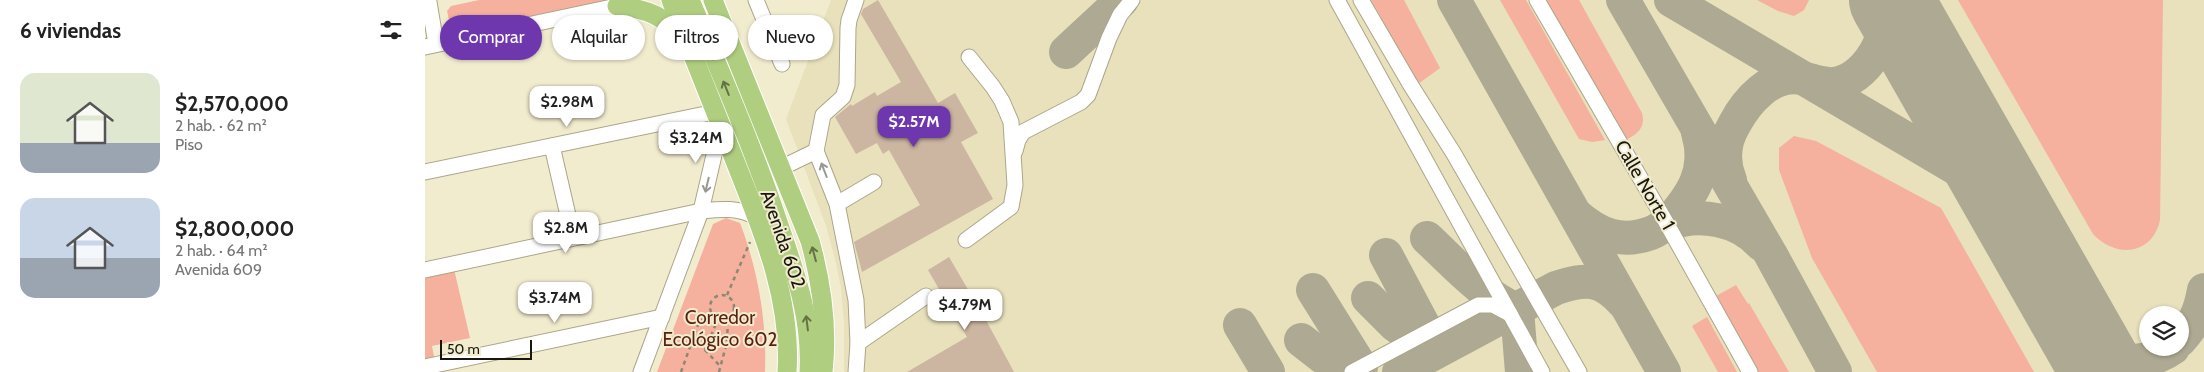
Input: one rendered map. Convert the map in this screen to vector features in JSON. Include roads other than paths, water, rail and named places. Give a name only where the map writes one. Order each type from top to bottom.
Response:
[{"type":"main road","name":"Avenida 602","points":[[671,0],[677,15]]},
{"type":"main road","name":"Avenida 602","points":[[690,0],[762,175],[799,284],[807,320],[809,372]]},
{"type":"main road","points":[[713,0],[810,241],[824,312],[823,372]]},
{"type":"main road","points":[[621,3],[647,10],[655,15]]},
{"type":"main road","name":"Avenida 602","points":[[695,60],[769,251],[785,312],[788,344],[787,372]]},
{"type":"street","points":[[756,0],[782,64]]},
{"type":"street","points":[[856,0],[848,28],[847,85],[843,97],[823,115],[817,136],[817,151],[837,204],[856,300],[858,343],[856,372]]},
{"type":"street","points":[[1015,159],[1018,140],[1023,132],[1081,102],[1088,95],[1109,38],[1120,15],[1132,0]]},
{"type":"street","points":[[1337,0],[1542,372]]},
{"type":"street","points":[[1361,0],[1454,154],[1579,372]]},
{"type":"street","name":"Calle Norte 1","points":[[1537,0],[1667,224],[1750,372]]},
{"type":"street","points":[[430,1],[431,45],[621,3]]},
{"type":"street","points":[[969,56],[1002,101],[1017,117],[1036,125]]},
{"type":"street","points":[[966,240],[1004,214],[1011,207],[1015,184],[1015,159],[1011,122],[1002,101]]},
{"type":"street","points":[[425,172],[552,146],[718,118],[701,211],[641,372]]},
{"type":"street","points":[[552,146],[573,237]]},
{"type":"street","points":[[781,168],[817,151]]},
{"type":"street","points":[[837,204],[874,182]]},
{"type":"street","points":[[425,270],[701,211],[732,209],[748,212],[757,219]]},
{"type":"street","points":[[1478,305],[1485,290],[1485,268]]},
{"type":"street","points":[[858,343],[926,296]]},
{"type":"street","points":[[1352,372],[1478,305],[1493,305],[1510,314]]},
{"type":"street","points":[[425,367],[456,366],[662,317]]},
{"type":"park label","name":"Corredor Ecológico 602","points":[[720,328]]}]
